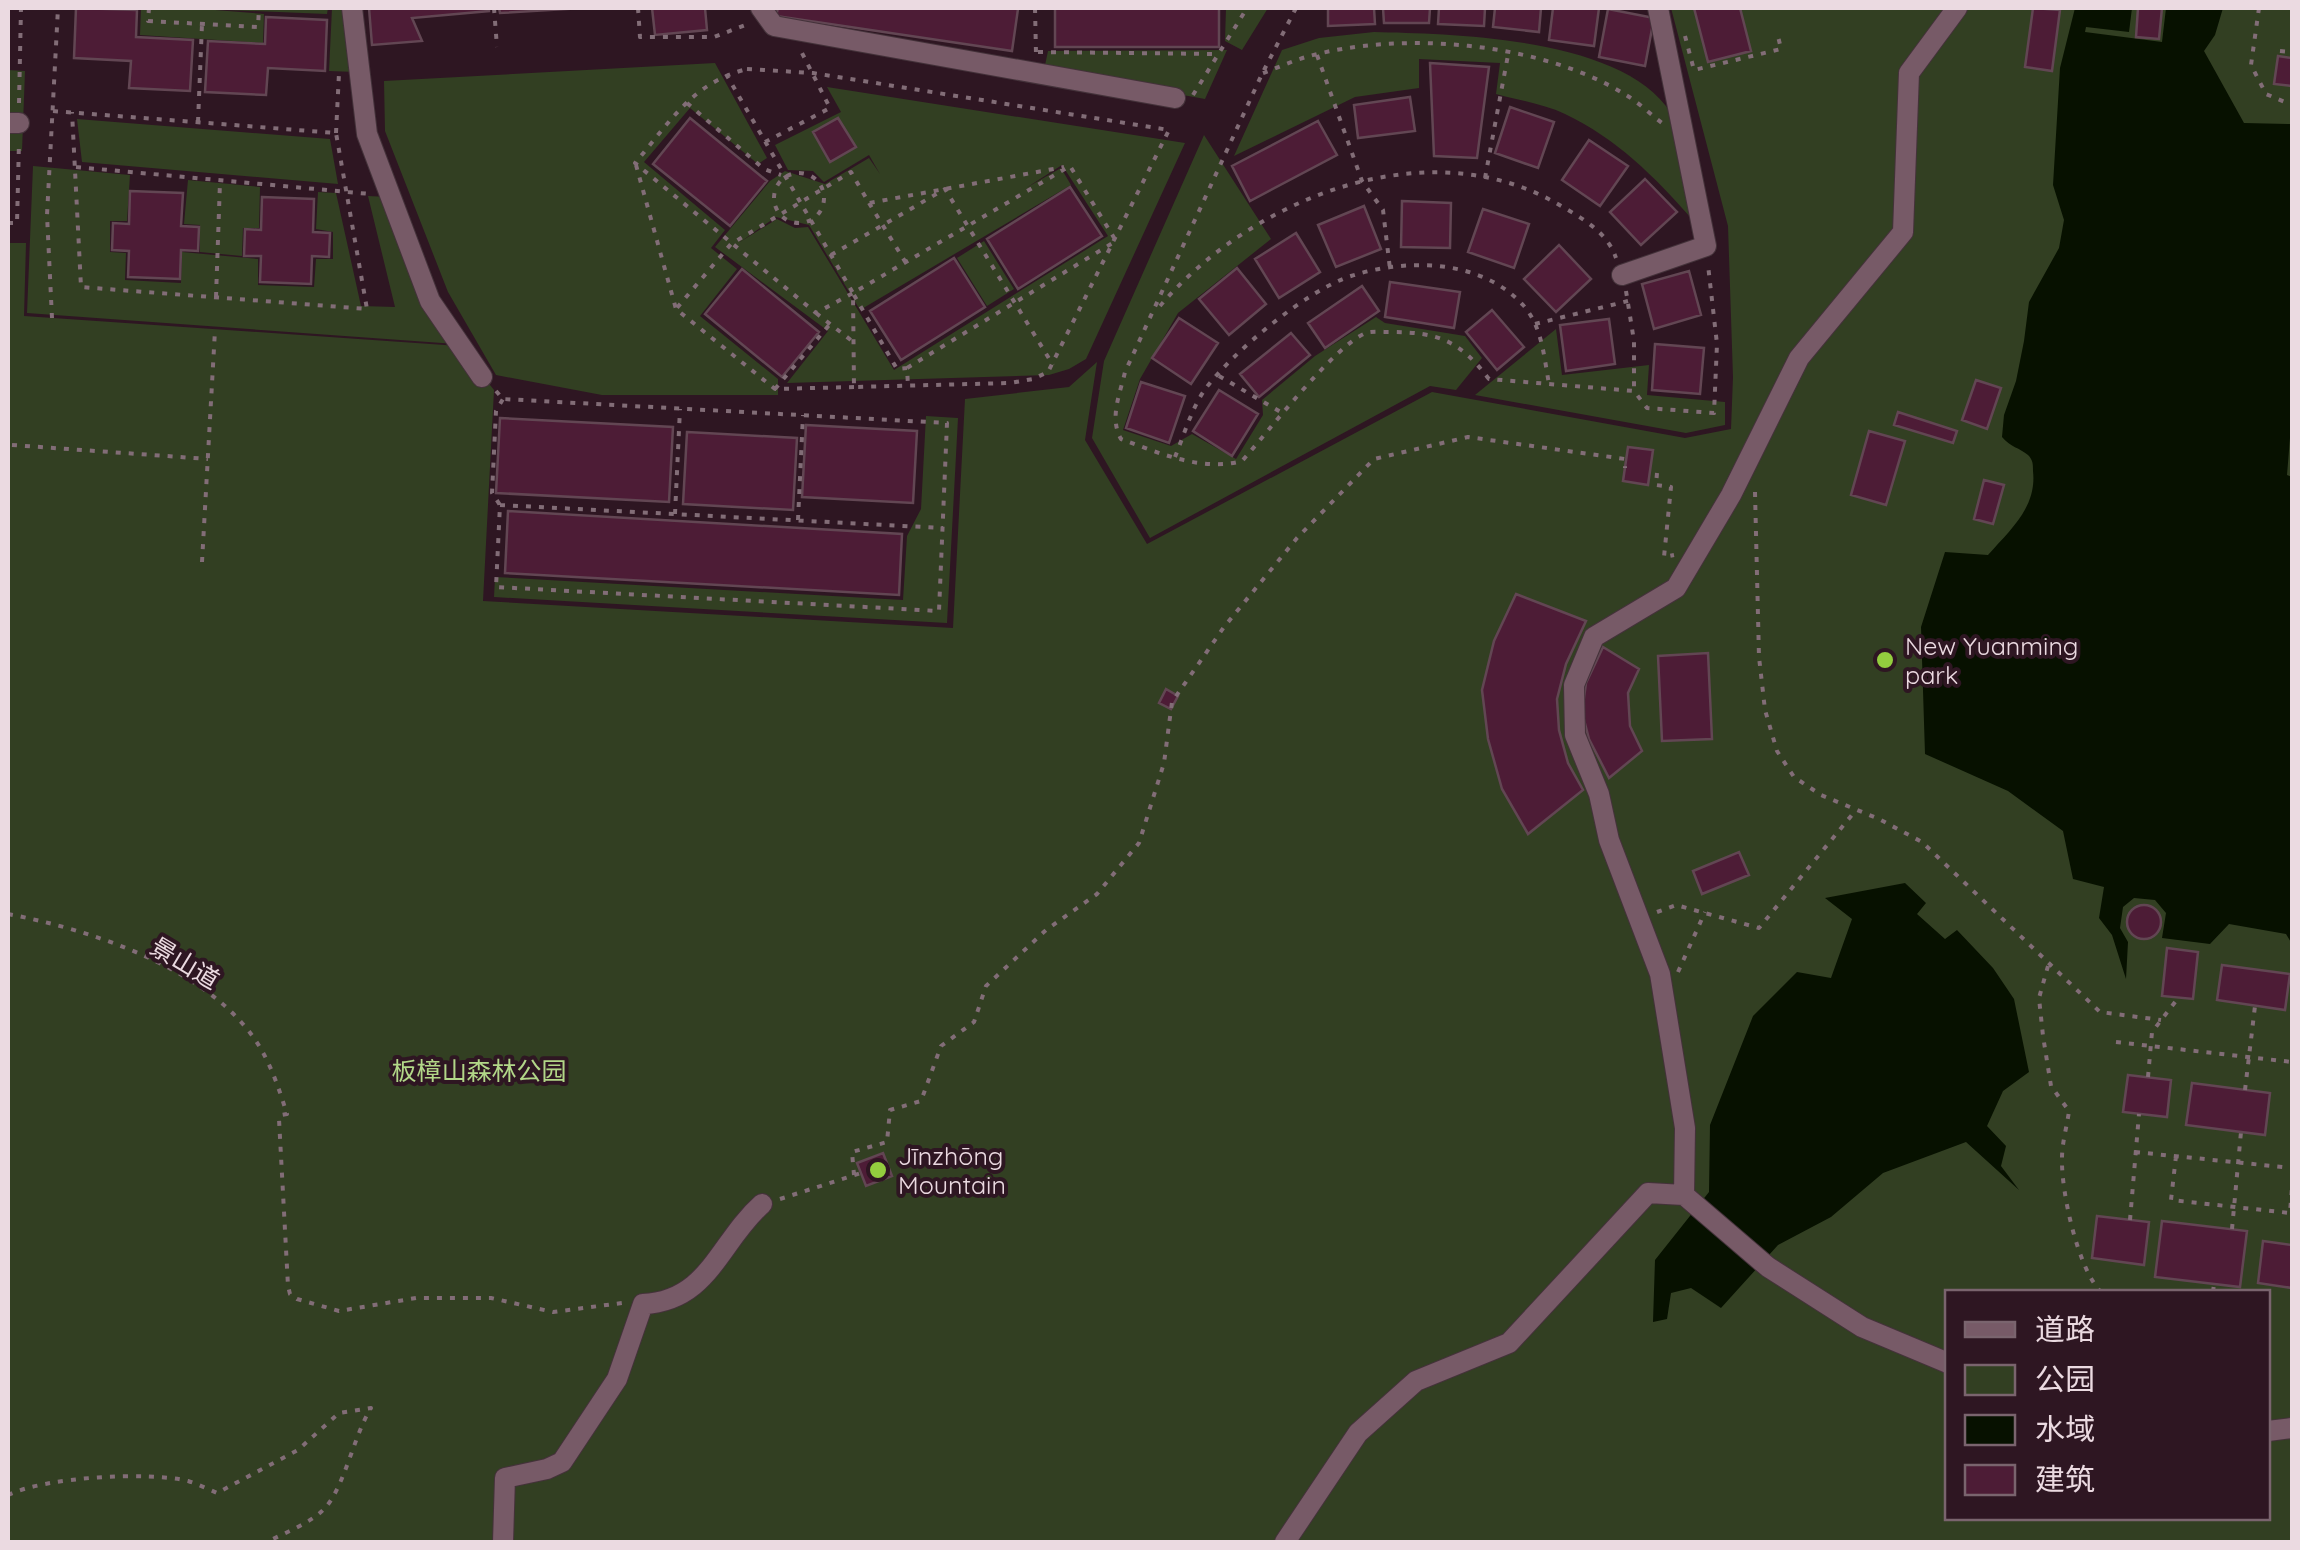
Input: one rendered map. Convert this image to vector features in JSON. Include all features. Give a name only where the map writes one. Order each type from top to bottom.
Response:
[{"type":"street","points":[[352,8],[367,134],[430,301],[482,377]]},
{"type":"street","points":[[1622,274],[1706,246],[1658,8]]},
{"type":"street","points":[[1684,1195],[1685,1128],[1660,974],[1609,840],[1599,794],[1576,735],[1574,685],[1594,637],[1676,588],[1731,496],[1799,358],[1904,232],[1910,73],[1957,8]]},
{"type":"street","points":[[756,14],[774,26],[1036,63],[1176,98]]},
{"type":"street","points":[[1284,1542],[1358,1433],[1416,1381],[1509,1343],[1648,1193],[1684,1195],[1768,1268],[1862,1327],[1945,1362]]},
{"type":"street","points":[[503,1542],[505,1478],[562,1462],[617,1379],[643,1304],[674,1298],[700,1283],[743,1221],[762,1204]]},
{"type":"path","points":[[52,318],[47,215],[58,8]]},
{"type":"path","points":[[149,8],[148,21],[258,28],[259,8]]},
{"type":"path","points":[[494,8],[497,47]]},
{"type":"path","points":[[638,8],[640,37],[714,36],[756,14]]},
{"type":"path","points":[[1035,8],[1036,63],[1218,54]]},
{"type":"path","points":[[1176,98],[1190,99],[1247,8]]},
{"type":"path","points":[[1296,8],[1126,372],[1114,428],[1121,439],[1175,458],[1227,465],[1242,460],[1336,355],[1367,332],[1407,332],[1443,338],[1468,352],[1488,378],[1634,391]]},
{"type":"path","points":[[2259,8],[2252,65],[2266,94],[2292,105]]},
{"type":"path","points":[[1682,23],[1694,70],[1781,49],[1778,36]]},
{"type":"path","points":[[198,122],[202,24]]},
{"type":"path","points":[[764,142],[830,108],[790,29]]},
{"type":"path","points":[[1262,74],[1317,55],[1362,46],[1480,47],[1584,74],[1626,94],[1685,141]]},
{"type":"path","points":[[2280,50],[2292,52]]},
{"type":"path","points":[[1485,178],[1509,53]]},
{"type":"path","points":[[1317,55],[1362,181],[1383,210],[1390,269]]},
{"type":"path","points":[[747,69],[813,74],[1169,130],[1053,365],[1033,379],[1010,382],[774,389],[676,310],[635,163],[702,87],[726,74],[747,69]]},
{"type":"path","points":[[726,74],[897,369],[907,368],[1116,241]]},
{"type":"path","points":[[686,103],[764,168],[785,177]]},
{"type":"path","points":[[53,111],[72,112],[336,133],[367,309],[81,287],[72,112]]},
{"type":"path","points":[[635,163],[854,342]]},
{"type":"path","points":[[1070,166],[1116,241]]},
{"type":"path","points":[[869,203],[1070,166]]},
{"type":"path","points":[[816,314],[1070,166]]},
{"type":"path","points":[[74,167],[390,195]]},
{"type":"path","points":[[676,310],[731,244],[851,172],[906,262]]},
{"type":"path","points":[[792,173],[808,174],[823,189],[822,208],[811,221],[794,223],[775,207],[775,190],[792,173]]},
{"type":"path","points":[[1154,312],[1180,281],[1274,214],[1325,190],[1390,174],[1485,178],[1542,196],[1586,220],[1612,246],[1628,301],[1634,341],[1634,391],[1647,408],[1714,413],[1717,344],[1706,246]]},
{"type":"path","points":[[216,298],[220,180]]},
{"type":"path","points":[[945,189],[1053,365]]},
{"type":"path","points":[[831,255],[945,189]]},
{"type":"path","points":[[1175,458],[1204,391],[1236,354],[1316,294],[1349,276],[1390,269],[1452,266],[1494,281],[1524,306],[1541,336],[1549,384]]},
{"type":"path","points":[[853,294],[854,387]]},
{"type":"path","points":[[1534,324],[1628,301]]},
{"type":"path","points":[[774,389],[830,324]]},
{"type":"path","points":[[202,562],[216,330]]},
{"type":"path","points":[[907,368],[908,386]]},
{"type":"path","points":[[1218,375],[1284,414]]},
{"type":"path","points":[[482,377],[503,399],[947,423],[939,612],[496,586],[500,505],[492,493],[496,411],[503,399]]},
{"type":"path","points":[[675,514],[680,408]]},
{"type":"path","points":[[798,520],[803,415]]},
{"type":"path","points":[[854,1175],[852,1152],[887,1142],[890,1110],[921,1101],[942,1046],[974,1022],[986,986],[1046,930],[1097,894],[1139,842],[1164,763],[1172,702],[1224,626],[1297,538],[1374,458],[1468,438],[1625,459],[1624,468]]},
{"type":"path","points":[[12,445],[208,459]]},
{"type":"path","points":[[1657,473],[1656,486],[1671,487],[1664,558],[1698,550]]},
{"type":"path","points":[[1756,479],[1759,657],[1765,710],[1777,751],[1794,777],[1820,795],[1922,842],[2100,1012],[2161,1020]]},
{"type":"path","points":[[500,505],[942,528]]},
{"type":"path","points":[[1639,918],[1676,905],[1759,928],[1856,810]]},
{"type":"path","points":[[1664,1003],[1705,912]]},
{"type":"path","name":"景山道","points":[[8,914],[46,921],[108,941],[159,963],[205,992],[259,1046],[287,1114],[279,1119],[288,1286],[297,1299],[339,1310],[416,1298],[491,1298],[553,1312],[616,1303],[643,1304]]},
{"type":"path","points":[[2048,966],[2039,998],[2051,1086],[2069,1111],[2062,1159],[2070,1210],[2088,1279],[2099,1290]]},
{"type":"path","points":[[2148,1078],[2152,1032],[2179,998]]},
{"type":"path","points":[[2245,1090],[2255,1006]]},
{"type":"path","points":[[2116,1042],[2292,1062]]},
{"type":"path","points":[[2130,1220],[2139,1114]]},
{"type":"path","points":[[2232,1229],[2241,1132]]},
{"type":"path","points":[[2136,1152],[2292,1168]]},
{"type":"path","points":[[2176,1156],[2170,1200],[2290,1213],[2292,1187]]},
{"type":"path","points":[[762,1204],[861,1173]]},
{"type":"path","points":[[2213,1290],[2214,1284]]},
{"type":"path","points":[[8,1495],[100,1477],[174,1479],[217,1493],[298,1450],[339,1413],[371,1408],[358,1428],[335,1497],[321,1514],[267,1542]]},
{"type":"green space","points":[[141,8],[328,8],[327,14],[203,9],[264,14],[263,43],[140,35]]},
{"type":"green space","points":[[332,8],[348,8],[356,72],[329,71]]},
{"type":"green space","points":[[1226,8],[1268,8],[1242,50],[1225,41]]},
{"type":"green space","name":"板樟山森林公园","points":[[1671,8],[2292,8],[2292,1542],[8,1542],[8,243],[26,243],[24,316],[459,346],[494,390],[483,601],[953,628],[965,399],[1069,387],[1097,362],[1085,440],[1147,544],[1432,392],[1685,438],[1731,429],[1728,226]]},
{"type":"green space","points":[[1374,32],[1490,38],[1577,54],[1616,69],[1648,88],[1671,113],[1681,148],[1692,219],[1649,174],[1584,124],[1540,105],[1496,94],[1500,63],[1419,59],[1419,88],[1355,97],[1234,156],[1282,50],[1319,38]]},
{"type":"green space","points":[[1227,50],[1205,99],[1044,70],[1048,51]]},
{"type":"green space","points":[[715,63],[767,158],[758,164],[690,108],[644,162],[725,230],[711,248],[737,269],[700,316],[778,379],[778,395],[602,395],[496,375],[448,292],[385,131],[384,81]]},
{"type":"green space","points":[[8,70],[25,71],[22,151],[8,151]]},
{"type":"green space","points":[[827,87],[1185,143],[1086,359],[1049,375],[787,383],[828,331],[715,247],[770,181],[785,171],[825,184],[869,158],[880,174],[869,155],[824,182],[813,171],[788,170],[775,145],[841,112]],"holes":[[[1062,165],[1108,236],[894,370],[808,227],[795,228],[777,219],[740,242],[776,217],[809,225],[860,310],[1071,185],[1061,168],[1026,188]]]},
{"type":"green space","points":[[77,119],[330,139],[338,184],[82,162]]},
{"type":"green space","points":[[1204,135],[1271,239],[1178,313],[1140,379],[1123,430],[1171,446],[1192,434],[1236,459],[1263,415],[1262,400],[1315,356],[1376,317],[1385,323],[1465,336],[1482,358],[1456,390],[1430,386],[1150,538],[1092,438],[1104,361]]},
{"type":"green space","points":[[33,166],[130,175],[127,221],[110,221],[110,252],[126,253],[125,280],[181,283],[182,252],[258,259],[258,285],[314,287],[316,259],[333,259],[333,232],[316,229],[318,192],[336,193],[361,306],[395,307],[368,196],[388,197],[456,344],[27,313]]},
{"type":"green space","points":[[188,180],[260,187],[259,228],[243,228],[242,256],[200,252],[200,225],[184,224]]},
{"type":"green space","points":[[984,241],[1014,289],[987,306],[957,258]]},
{"type":"green space","points":[[1556,329],[1562,375],[1649,365],[1647,395],[1725,402],[1725,425],[1686,433],[1475,395]]},
{"type":"green space","points":[[926,416],[958,418],[947,623],[494,597],[495,577],[903,600],[907,536],[921,509]]},
{"type":"water","points":[[2075,8],[2132,8],[2129,32],[2086,27],[2085,32],[2162,42],[2166,8],[2223,8],[2215,35],[2204,51],[2244,123],[2292,124],[2292,413],[2287,475],[2292,477],[2292,944],[2286,934],[2229,924],[2210,944],[2162,938],[2166,913],[2155,900],[2134,898],[2123,907],[2120,928],[2128,942],[2126,979],[2112,935],[2099,918],[2104,887],[2073,879],[2063,831],[2008,791],[1925,754],[1921,627],[1945,552],[1988,555],[2021,517],[2031,496],[2032,460],[2002,437],[2029,302],[2059,248],[2064,220],[2053,185],[2060,68]]},
{"type":"water","points":[[1905,883],[1926,903],[1917,914],[1945,939],[1957,930],[1993,968],[2014,999],[2029,1072],[2003,1091],[1987,1126],[2006,1146],[2001,1166],[2019,1190],[1966,1142],[1883,1173],[1831,1217],[1778,1245],[1721,1308],[1691,1288],[1671,1293],[1667,1319],[1653,1322],[1655,1260],[1709,1192],[1710,1125],[1753,1016],[1797,972],[1831,978],[1852,919],[1825,898]]},
{"type":"building","points":[[76,8],[137,10],[136,37],[193,40],[190,91],[129,88],[131,61],[74,58]]},
{"type":"building","points":[[369,8],[489,11],[412,18],[422,41],[372,45]]},
{"type":"building","points":[[499,8],[583,8],[500,13]]},
{"type":"building","points":[[652,8],[705,8],[707,30],[655,35]]},
{"type":"building","points":[[778,8],[1018,9],[1012,51],[776,16]]},
{"type":"building","points":[[1055,8],[1219,8],[1219,47],[1055,47]]},
{"type":"building","points":[[1328,8],[1374,8],[1375,24],[1328,26]]},
{"type":"building","points":[[1383,8],[1430,8],[1429,23],[1384,23]]},
{"type":"building","points":[[1439,8],[1485,8],[1484,26],[1438,24]]},
{"type":"building","points":[[1495,8],[1541,8],[1539,32],[1493,27]]},
{"type":"building","points":[[1553,8],[1599,8],[1594,46],[1549,40]]},
{"type":"building","points":[[1694,8],[1740,8],[1751,51],[1708,62]]},
{"type":"building","points":[[2033,8],[2060,10],[2052,71],[2025,67]]},
{"type":"building","points":[[2138,8],[2162,8],[2159,39],[2136,37]]},
{"type":"building","points":[[1608,9],[1654,18],[1645,66],[1599,57]]},
{"type":"building","points":[[266,17],[327,20],[325,71],[268,68],[266,95],[205,92],[208,41],[265,44]]},
{"type":"building","points":[[2278,56],[2292,58],[2292,86],[2274,84]]},
{"type":"building","points":[[1430,63],[1489,67],[1477,158],[1434,156]]},
{"type":"building","points":[[1410,97],[1415,131],[1358,138],[1354,105]]},
{"type":"building","points":[[1510,107],[1554,122],[1538,168],[1495,153]]},
{"type":"building","points":[[690,118],[767,181],[730,226],[653,164]]},
{"type":"building","points":[[838,118],[856,147],[830,162],[813,132]]},
{"type":"building","points":[[1318,121],[1337,155],[1250,201],[1232,166]]},
{"type":"building","points":[[1589,140],[1628,166],[1600,206],[1562,180]]},
{"type":"building","points":[[1645,179],[1677,212],[1641,245],[1610,212]]},
{"type":"building","points":[[1070,187],[1102,236],[1018,289],[987,239]]},
{"type":"building","points":[[130,191],[183,193],[181,226],[199,227],[198,251],[181,250],[180,279],[128,277],[129,251],[112,250],[113,223],[129,224]]},
{"type":"building","points":[[262,197],[314,199],[313,232],[330,233],[329,257],[312,256],[311,284],[260,282],[261,256],[244,256],[245,229],[261,230]]},
{"type":"building","points":[[1402,201],[1451,203],[1450,248],[1401,247]]},
{"type":"building","points":[[1364,206],[1381,249],[1336,267],[1318,225]]},
{"type":"building","points":[[1483,209],[1529,224],[1514,268],[1468,252]]},
{"type":"building","points":[[1296,233],[1320,272],[1279,298],[1255,259]]},
{"type":"building","points":[[1559,245],[1591,279],[1556,312],[1524,279]]},
{"type":"building","points":[[954,258],[985,307],[901,360],[870,311]]},
{"type":"building","points":[[1237,268],[1266,304],[1229,335],[1199,299]]},
{"type":"building","points":[[742,269],[819,332],[782,377],[705,314]]},
{"type":"building","points":[[1689,271],[1701,315],[1654,329],[1642,284]]},
{"type":"building","points":[[1390,282],[1460,292],[1454,328],[1385,317]]},
{"type":"building","points":[[1362,286],[1379,311],[1325,348],[1308,323]]},
{"type":"building","points":[[1492,310],[1524,347],[1497,370],[1466,332]]},
{"type":"building","points":[[1179,318],[1218,343],[1191,384],[1152,358]]},
{"type":"building","points":[[1609,319],[1615,364],[1566,371],[1560,325]]},
{"type":"building","points":[[1291,333],[1310,355],[1259,397],[1240,374]]},
{"type":"building","points":[[1655,344],[1704,348],[1700,394],[1652,390]]},
{"type":"building","points":[[1976,380],[2001,388],[1987,429],[1962,420]]},
{"type":"building","points":[[1141,382],[1185,396],[1169,443],[1126,428]]},
{"type":"building","points":[[1219,390],[1258,414],[1232,456],[1193,431]]},
{"type":"building","points":[[1898,412],[1957,431],[1953,443],[1894,425]]},
{"type":"building","points":[[500,418],[673,427],[669,502],[496,493]]},
{"type":"building","points":[[806,425],[917,431],[913,503],[802,497]]},
{"type":"building","points":[[1869,431],[1905,441],[1886,505],[1851,495]]},
{"type":"building","points":[[687,432],[797,438],[793,510],[683,504]]},
{"type":"building","points":[[1628,447],[1653,450],[1648,485],[1623,481]]},
{"type":"building","points":[[1984,480],[2004,485],[1993,524],[1974,519]]},
{"type":"building","points":[[508,511],[902,534],[899,595],[505,573]]},
{"type":"building","points":[[1516,594],[1586,621],[1566,664],[1557,699],[1559,730],[1568,763],[1583,790],[1528,834],[1502,789],[1488,739],[1482,690],[1494,641]]},
{"type":"building","points":[[1603,647],[1639,669],[1628,693],[1630,726],[1642,751],[1609,778],[1589,739],[1582,712],[1586,683]]},
{"type":"building","points":[[1708,653],[1712,739],[1662,741],[1658,656]]},
{"type":"building","points":[[1166,689],[1178,696],[1171,709],[1159,703]]},
{"type":"building","points":[[1739,852],[1749,875],[1702,894],[1693,871]]},
{"type":"building","points":[[2144,905],[2156,910],[2161,922],[2156,934],[2144,939],[2132,934],[2127,922],[2132,910]]},
{"type":"building","points":[[2167,948],[2198,952],[2193,999],[2162,996]]},
{"type":"building","points":[[2222,965],[2290,974],[2285,1010],[2217,1000]]},
{"type":"building","points":[[2128,1075],[2171,1080],[2167,1117],[2123,1112]]},
{"type":"building","points":[[2192,1083],[2270,1093],[2265,1135],[2186,1125]]},
{"type":"building","points":[[883,1153],[892,1176],[866,1186],[857,1163]]},
{"type":"building","points":[[2097,1216],[2149,1222],[2144,1265],[2092,1258]]},
{"type":"building","points":[[2162,1221],[2247,1231],[2240,1287],[2155,1277]]},
{"type":"building","points":[[2263,1241],[2292,1245],[2292,1288],[2258,1283]]},
{"type":"place","name":"New Yuanming park","points":[[1885,660]]},
{"type":"place","name":"Jīnzhōng Mountain","points":[[878,1170]]}]
